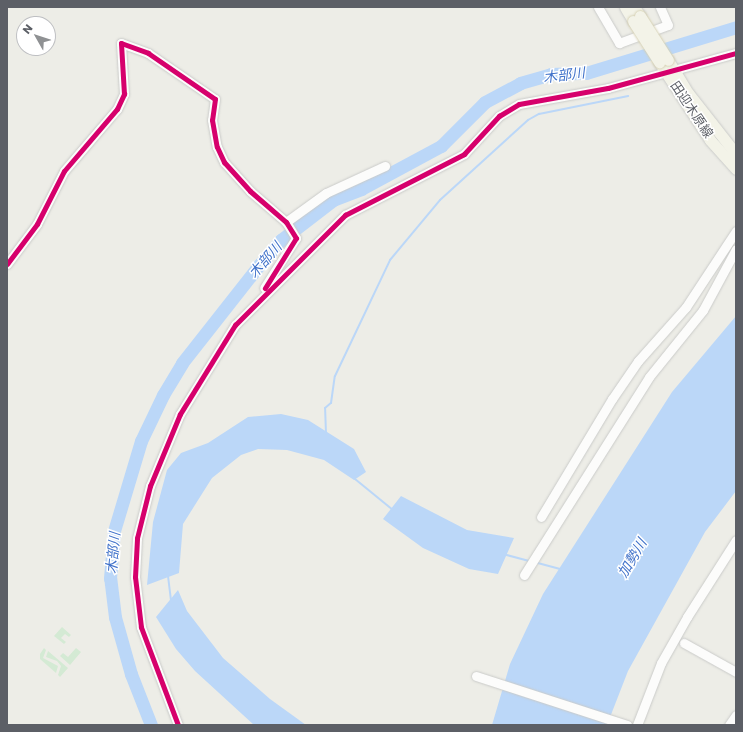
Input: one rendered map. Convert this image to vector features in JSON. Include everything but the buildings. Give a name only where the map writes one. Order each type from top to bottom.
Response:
[{"type":"main road","name":"田迎木原線","points":[[625,7],[636,15],[670,71],[736,154]]},
{"type":"main road","name":"田迎木原線","points":[[670,71],[710,140],[736,169]]},
{"type":"street","points":[[598,7],[619,43],[668,25],[660,7]]},
{"type":"street","points":[[7,264],[37,224],[64,172],[117,109],[124,94],[121,43],[148,52],[215,99],[212,120],[217,147],[224,162],[250,191],[288,224],[296,238],[256,301],[218,349],[180,414],[150,486],[137,538],[135,577],[142,627],[178,725]]},
{"type":"street","points":[[256,301],[345,215],[464,154],[499,116],[519,104],[608,88],[736,53]]},
{"type":"street","points":[[288,224],[326,193],[385,166]]},
{"type":"street","points":[[541,518],[612,399],[638,362],[686,307],[736,231]]},
{"type":"street","points":[[524,575],[649,378],[703,310],[736,249]]},
{"type":"street","points":[[637,725],[661,663],[687,617],[736,540]]},
{"type":"street","points":[[684,643],[736,672]]},
{"type":"street","points":[[476,676],[627,725]]},
{"type":"street","points":[[729,725],[736,715]]},
{"type":"green space","points":[[62,627],[71,635],[69,637],[65,634],[61,638],[66,642],[64,644],[54,636]]},
{"type":"green space","points":[[44,648],[46,650],[43,658],[58,666],[56,673],[40,659],[40,654]]},
{"type":"green space","points":[[76,648],[81,652],[70,665],[60,656],[63,653],[68,657]]},
{"type":"green space","points":[[48,651],[68,668],[60,677],[58,675],[61,666],[57,661],[46,657]]},
{"type":"water","name":"加勢川","points":[[736,316],[736,491],[705,532],[628,671],[607,725],[492,725],[510,664],[543,594],[672,392]]},
{"type":"water","points":[[281,414],[308,420],[354,449],[366,472],[354,480],[324,460],[287,450],[258,449],[241,455],[212,478],[183,524],[179,573],[147,585],[153,522],[167,470],[181,453],[208,443],[248,417]]},
{"type":"water","points":[[401,496],[467,530],[514,538],[498,574],[469,569],[423,548],[383,519]]},
{"type":"water","points":[[178,590],[187,611],[223,658],[270,699],[306,725],[254,725],[195,671],[176,649],[156,617]]},
{"type":"waterway","name":"木部川","points":[[151,725],[131,674],[115,617],[110,578],[114,531],[141,441],[163,395],[182,363],[260,264],[281,240],[333,200],[361,189],[441,146],[485,102],[520,83],[551,74],[586,73],[736,27]]},
{"type":"waterway","points":[[326,434],[325,408],[331,403],[335,376],[390,260],[440,200],[528,120],[539,114],[628,96]]},
{"type":"waterway","points":[[355,479],[393,510]]},
{"type":"waterway","points":[[503,554],[530,561]]},
{"type":"waterway","points":[[534,562],[561,569]]},
{"type":"waterway","points":[[168,576],[171,601]]},
{"type":"cycle path","points":[[7,264],[37,224],[64,171],[117,109],[124,94],[121,43],[148,53],[215,99],[212,120],[217,147],[224,162],[250,191],[286,222],[296,238],[265,288]]},
{"type":"cycle path","points":[[178,725],[141,627],[135,577],[137,538],[150,486],[180,414],[235,325],[345,215],[464,154],[499,116],[519,104],[608,88],[736,53]]}]
